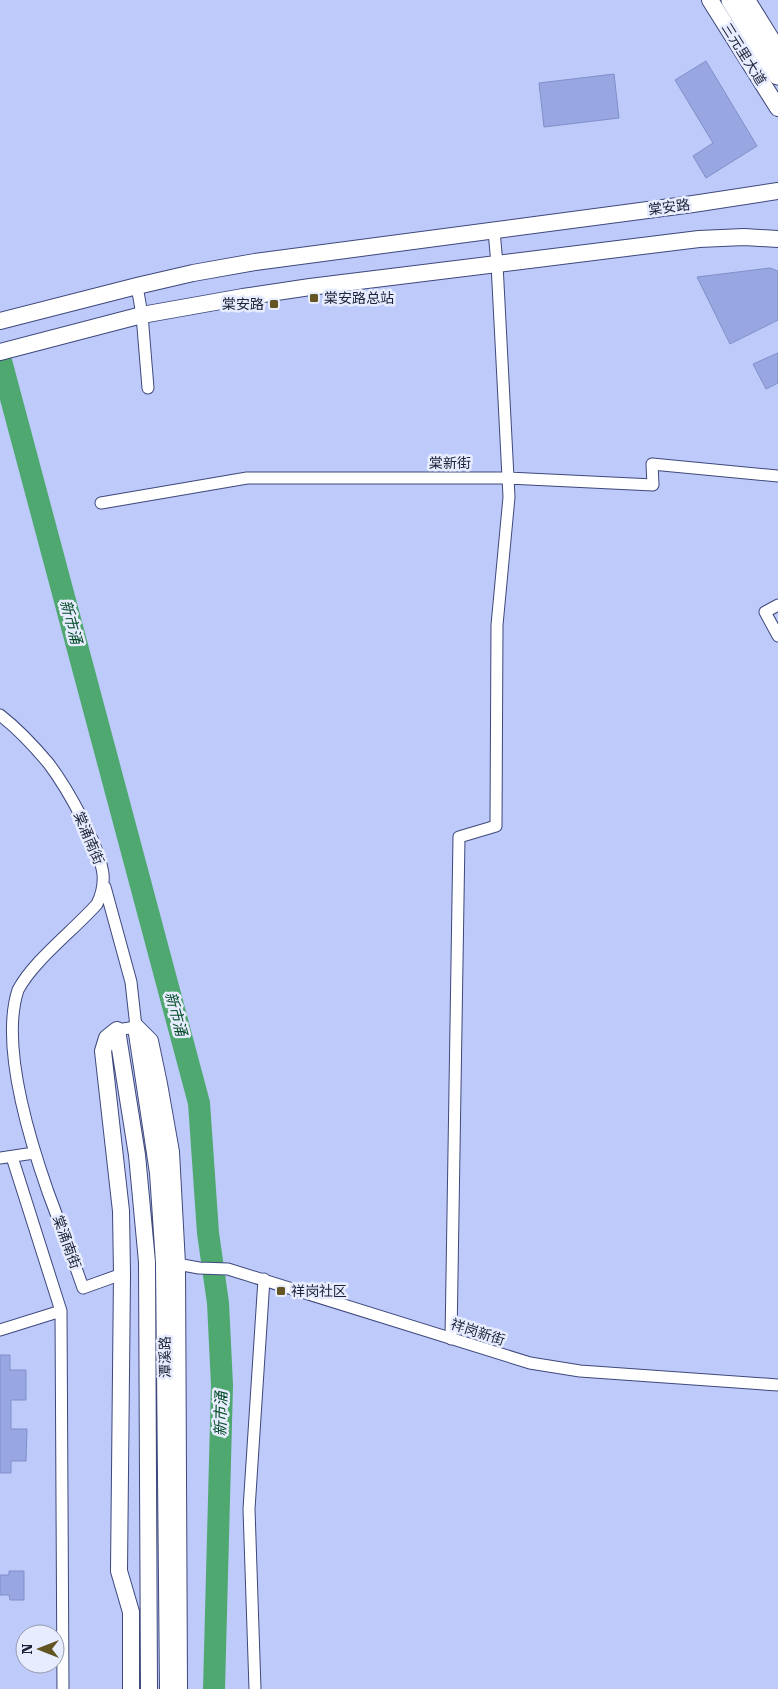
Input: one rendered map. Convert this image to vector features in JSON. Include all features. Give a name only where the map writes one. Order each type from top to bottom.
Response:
[{"type":"highway","points":[[732,0],[778,74]]},
{"type":"street","name":"三元里大道","points":[[710,0],[778,108]]},
{"type":"street","points":[[747,0],[778,50]]},
{"type":"street","name":"棠安路","points":[[0,321],[193,273],[255,262],[778,191]]},
{"type":"street","points":[[451,1339],[459,837],[496,826],[497,625],[509,497],[494,231]]},
{"type":"street","points":[[0,352],[142,315],[301,288],[698,239],[744,237],[778,239]]},
{"type":"street","points":[[137,286],[142,315],[148,388]]},
{"type":"street","name":"棠新街","points":[[101,503],[246,478],[508,478],[653,486],[652,464],[778,476]]},
{"type":"street","points":[[778,605],[765,612],[778,636]]},
{"type":"street","name":"棠涌南街","points":[[0,714],[38,752],[63,785],[94,846],[103,873],[103,891],[97,904],[33,969],[18,989],[8,1029],[10,1062],[20,1110],[83,1288],[122,1274]]},
{"type":"street","points":[[103,883],[130,982],[136,1026],[150,1041],[171,1152],[177,1264],[180,1689]]},
{"type":"street","points":[[131,1689],[131,1612],[119,1571],[121,1211],[103,1051],[106,1038],[117,1030],[136,1026]]},
{"type":"street","name":"潭溪路","points":[[136,1026],[158,1173],[164,1263],[168,1689]]},
{"type":"street","name":"潭溪路","points":[[117,1030],[137,1155],[147,1262],[150,1689]]},
{"type":"street","points":[[34,1153],[6,1158],[61,1311],[63,1689]]},
{"type":"street","name":"祥岗新街","points":[[177,1264],[199,1268],[228,1269],[507,1357],[559,1369],[778,1385]]},
{"type":"street","points":[[255,1689],[249,1509],[264,1279]]},
{"type":"street","points":[[0,1330],[61,1311]]},
{"type":"building","points":[[706,61],[757,146],[706,178],[693,156],[713,143],[675,80]]},
{"type":"building","points":[[614,74],[619,118],[544,127],[539,83]]},
{"type":"building","points":[[770,268],[778,271],[778,320],[730,344],[697,277]]},
{"type":"building","points":[[778,353],[778,383],[766,389],[753,364]]},
{"type":"building","points":[[0,1355],[10,1355],[10,1370],[26,1370],[26,1400],[11,1400],[11,1429],[27,1429],[26,1461],[11,1461],[11,1473],[0,1473]]},
{"type":"building","points":[[9,1571],[24,1571],[24,1600],[10,1600],[9,1595],[0,1595],[0,1575],[9,1575]]},
{"type":"waterway","name":"新市涌","points":[[0,357],[199,1103],[208,1233],[218,1303],[222,1385],[214,1689]]},
{"type":"place","name":"棠安路总站","points":[[314,298]]},
{"type":"place","name":"棠安路","points":[[274,304]]},
{"type":"place","name":"祥岗社区","points":[[281,1291]]}]
